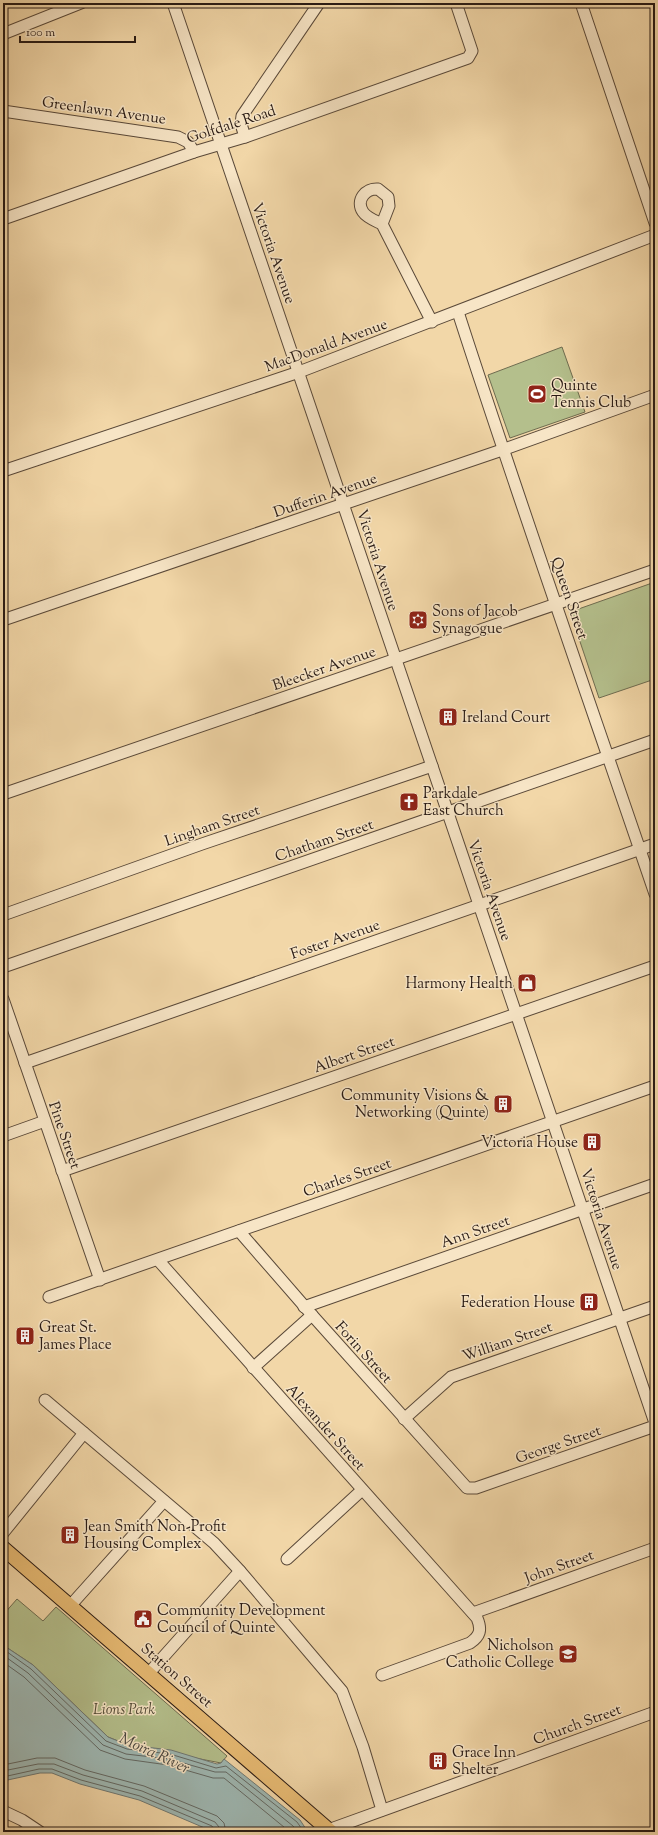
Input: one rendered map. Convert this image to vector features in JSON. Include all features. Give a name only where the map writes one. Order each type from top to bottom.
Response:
[{"type":"main road","name":"Station Street","points":[[3,1548],[313,1815],[329,1831]]},
{"type":"street","points":[[3,34],[59,7],[81,3]]},
{"type":"street","name":"Victoria Avenue","points":[[173,3],[655,1423]]},
{"type":"street","points":[[245,137],[241,124],[242,116],[319,3]]},
{"type":"street","name":"Golfdale Road","points":[[3,219],[194,152],[222,145],[468,58],[472,51],[456,3]]},
{"type":"street","points":[[581,3],[655,222]]},
{"type":"street","name":"Greenlawn Avenue","points":[[3,111],[178,137],[188,142],[194,152]]},
{"type":"street","points":[[382,224],[432,322]]},
{"type":"street","name":"MacDonald Avenue","points":[[3,471],[299,372],[655,235]]},
{"type":"street","name":"Queen Street","points":[[458,312],[502,450],[557,604],[655,894]]},
{"type":"street","name":"Dufferin Avenue","points":[[3,620],[343,505],[655,395]]},
{"type":"street","name":"Bleecker Avenue","points":[[3,794],[655,570]]},
{"type":"street","name":"Chatham Street","points":[[3,967],[655,740]]},
{"type":"street","name":"Lingham Street","points":[[3,915],[202,844],[432,766]]},
{"type":"street","name":"Foster Avenue","points":[[25,1063],[655,844]]},
{"type":"street","name":"Albert Street","points":[[62,1171],[655,966]]},
{"type":"street","name":"Pine Street","points":[[3,999],[100,1280]]},
{"type":"street","name":"Charles Street","points":[[50,1297],[655,1086]]},
{"type":"street","points":[[3,1136],[45,1121]]},
{"type":"street","name":"Ann Street","points":[[253,1368],[308,1311],[583,1209],[655,1184]]},
{"type":"street","name":"Forin Street","points":[[239,1231],[404,1419],[464,1486],[470,1489]]},
{"type":"street","name":"Alexander Street","points":[[158,1260],[473,1613]]},
{"type":"street","name":"William Street","points":[[404,1419],[452,1377],[655,1306]]},
{"type":"street","points":[[45,1400],[214,1543],[240,1571],[342,1691],[363,1748],[382,1810]]},
{"type":"street","name":"George Street","points":[[470,1489],[655,1426]]},
{"type":"street","points":[[3,1533],[84,1433]]},
{"type":"street","points":[[288,1559],[362,1490]]},
{"type":"street","points":[[70,1606],[164,1500]]},
{"type":"street","name":"John Street","points":[[473,1613],[655,1548]]},
{"type":"street","points":[[149,1673],[240,1571]]},
{"type":"street","points":[[382,1675],[470,1644],[480,1633],[480,1625],[473,1613]]},
{"type":"street","name":"Church Street","points":[[329,1831],[382,1810],[655,1712]]},
{"type":"street","points":[[3,1811],[22,1820],[40,1832]]},
{"type":"green space","name":"Quinte Tennis Club","points":[[562,347],[585,412],[510,438],[488,375]]},
{"type":"green space","points":[[655,582],[655,679],[599,698],[570,612]]},
{"type":"green space","name":"Lions Park","points":[[17,1599],[43,1621],[56,1607],[227,1756],[221,1763],[128,1745],[108,1737],[33,1665],[3,1645],[3,1615]]},
{"type":"water","name":"Moira River","points":[[3,1645],[33,1665],[108,1737],[128,1745],[171,1750],[217,1764],[221,1763],[224,1759],[300,1820],[308,1832],[214,1832],[139,1800],[80,1784],[52,1773],[40,1773],[3,1781]]},
{"type":"place","name":"Quinte Tennis Club","points":[[537,394]]},
{"type":"place","name":"Sons of Jacob Synagogue","points":[[418,620]]},
{"type":"place","name":"Ireland Court","points":[[448,717]]},
{"type":"place","name":"Parkdale East Church","points":[[409,802]]},
{"type":"place","name":"Harmony Health","points":[[527,983]]},
{"type":"place","name":"Community Visions & Networking (Quinte)","points":[[503,1104]]},
{"type":"place","name":"Victoria House","points":[[592,1142]]},
{"type":"place","name":"Federation House","points":[[589,1302]]},
{"type":"place","name":"Great St. James Place","points":[[25,1336]]},
{"type":"place","name":"Jean Smith Non-Profit Housing Complex","points":[[70,1535]]},
{"type":"place","name":"Community Development Council of Quinte","points":[[143,1619]]},
{"type":"place","name":"Nicholson Catholic College","points":[[568,1654]]},
{"type":"place","name":"Grace Inn Shelter","points":[[438,1761]]}]
